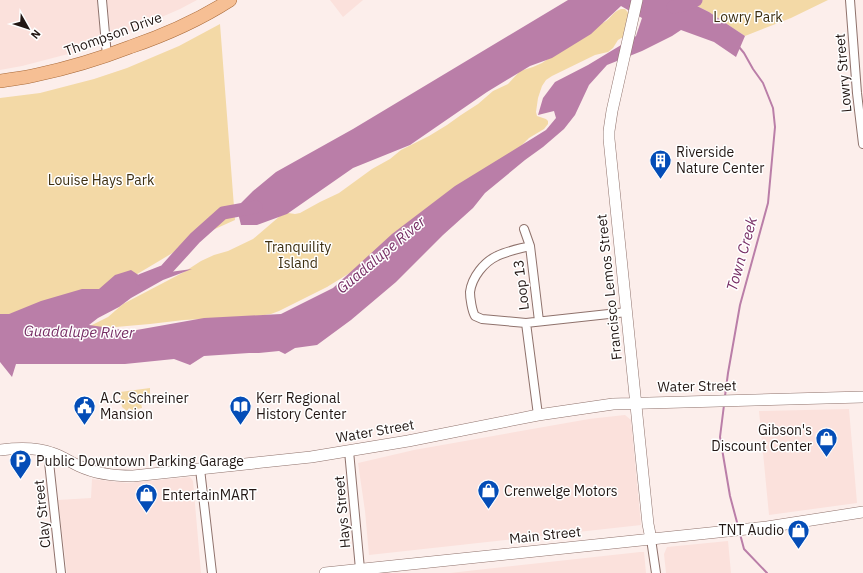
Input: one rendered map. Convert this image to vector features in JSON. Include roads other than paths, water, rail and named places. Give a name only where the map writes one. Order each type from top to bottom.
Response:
[{"type":"main road","name":"Thompson Drive","points":[[0,81],[52,72],[106,56],[160,36],[230,0]]},
{"type":"street","points":[[102,0],[106,56]]},
{"type":"street","name":"Francisco Lemos Street","points":[[637,0],[613,104],[609,131],[648,524],[654,551],[656,573]]},
{"type":"street","name":"Lowry Street","points":[[850,0],[860,92],[863,144]]},
{"type":"street","name":"Loop 13","points":[[524,228],[530,246],[539,321]]},
{"type":"street","name":"Loop 13","points":[[526,323],[482,319],[474,316],[470,292],[474,279],[486,262],[498,255],[530,246]]},
{"type":"street","points":[[538,415],[526,323],[627,312]]},
{"type":"street","name":"Water Street","points":[[0,450],[15,448],[41,450],[51,452],[94,472],[111,475],[133,476],[350,452],[538,415],[613,404],[863,397]]},
{"type":"street","name":"Clay Street","points":[[51,452],[49,462],[61,573]]},
{"type":"street","name":"Hays Street","points":[[350,452],[360,569]]},
{"type":"street","points":[[200,469],[212,573]]},
{"type":"street","name":"Main Street","points":[[325,573],[767,527],[863,512]]},
{"type":"water","points":[[568,0],[685,0],[709,12],[745,36],[736,57],[714,42],[681,30],[642,51],[607,65],[589,85],[575,115],[564,129],[485,193],[473,208],[443,235],[396,282],[351,320],[317,345],[295,348],[285,354],[279,351],[204,356],[190,365],[174,359],[125,364],[16,364],[12,377],[0,362],[0,314],[9,314],[41,301],[82,289],[99,289],[115,275],[131,270],[140,276],[192,269],[163,280],[98,318],[89,325],[131,331],[204,318],[281,314],[333,288],[392,234],[455,186],[546,130],[556,118],[554,111],[538,115],[543,98],[555,82],[588,65],[636,36],[642,18],[621,6],[591,34],[552,58],[530,66],[487,92],[410,145],[353,168],[287,214],[257,225],[241,225],[238,213],[241,203],[276,172],[353,129]]},
{"type":"waterway","name":"Guadalupe River","points":[[673,7],[684,5],[696,0]]},
{"type":"waterway","name":"Town Creek","points":[[725,396],[740,305],[768,203],[775,127],[773,108],[763,83],[739,47]]},
{"type":"waterway","name":"Guadalupe River","points":[[142,280],[165,271],[195,238],[223,213],[256,207]]},
{"type":"waterway","name":"Town Creek","points":[[724,405],[720,437],[730,496],[738,526]]},
{"type":"waterway","name":"Town Creek","points":[[740,534],[744,549],[767,573]]},
{"type":"place","name":"Riverside Nature Center","points":[[661,180]]},
{"type":"place","name":"A.C. Schreiner Mansion","points":[[85,426]]},
{"type":"place","name":"Kerr Regional History Center","points":[[240,426]]},
{"type":"place","name":"Gibson's Discount Center","points":[[827,458]]},
{"type":"place","name":"Public Downtown Parking Garage","points":[[20,480]]},
{"type":"place","name":"Crenwelge Motors","points":[[489,510]]},
{"type":"place","name":"EntertainMART","points":[[147,514]]},
{"type":"place","name":"TNT Audio","points":[[799,550]]},
{"type":"park label","name":"Lowry Park","points":[[748,17]]},
{"type":"park label","name":"Louise Hays Park","points":[[101,180]]},
{"type":"park label","name":"Tranquility Island","points":[[298,256]]}]
